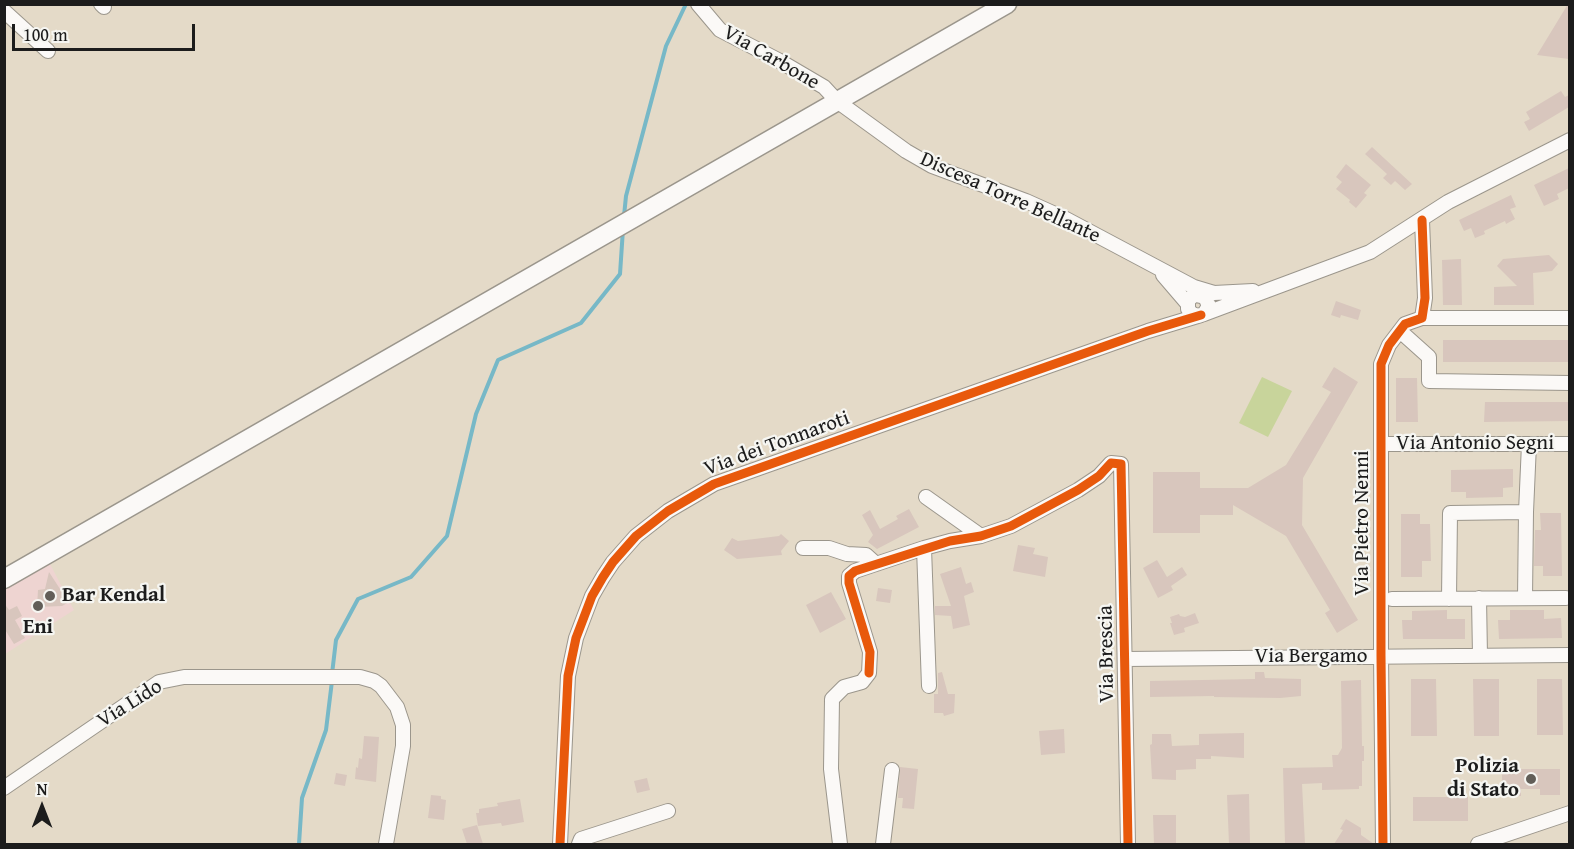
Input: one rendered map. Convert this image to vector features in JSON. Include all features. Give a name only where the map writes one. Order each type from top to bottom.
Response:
[{"type":"main road","points":[[4,579],[599,240],[666,199],[1006,4]]},
{"type":"street","name":"Via Carbone","points":[[702,10],[720,30],[810,78],[824,87],[837,101]]},
{"type":"street","points":[[4,11],[48,51]]},
{"type":"street","name":"Discesa Torre Bellante","points":[[837,101],[906,151],[932,166],[1026,201],[1066,219],[1158,268],[1198,296]]},
{"type":"street","points":[[1148,331],[1203,315],[1370,252],[1448,202],[1569,140]]},
{"type":"street","points":[[1422,220],[1425,298],[1422,318],[1569,318]]},
{"type":"street","points":[[1148,331],[1198,296],[1244,293],[1288,284]]},
{"type":"street","points":[[1198,296],[1192,314],[1203,315]]},
{"type":"street","name":"Via Pietro Nenni","points":[[1383,844],[1380,656],[1381,364],[1389,345],[1405,324],[1422,318]]},
{"type":"street","name":"Via dei Tonnaroti","points":[[561,844],[568,676],[576,638],[597,587],[613,562],[636,536],[668,511],[714,484],[1148,331]]},
{"type":"street","points":[[1400,331],[1429,357],[1429,381],[1569,382]]},
{"type":"street","name":"Via Antonio Segni","points":[[1381,444],[1569,444]]},
{"type":"street","points":[[1525,598],[1529,444]]},
{"type":"street","name":"Via Brescia","points":[[981,536],[1011,526],[1078,490],[1099,476],[1111,463],[1121,464],[1128,844]]},
{"type":"street","points":[[927,497],[981,536]]},
{"type":"street","points":[[1449,598],[1450,513],[1526,512]]},
{"type":"street","points":[[840,844],[831,769],[832,699],[844,687],[862,682],[869,673],[870,652],[849,583],[849,576],[855,571],[950,541],[981,536]]},
{"type":"street","points":[[803,549],[829,548],[847,554],[866,555],[876,564]]},
{"type":"street","points":[[924,549],[929,686]]},
{"type":"street","points":[[1479,598],[1480,656]]},
{"type":"street","points":[[1392,599],[1566,598]]},
{"type":"street","name":"Via Bergamo","points":[[1125,659],[1569,655]]},
{"type":"street","name":"Via Lido","points":[[4,788],[159,682],[184,677],[360,677],[374,681],[381,686],[397,707],[403,725],[403,746],[386,844]]},
{"type":"street","points":[[883,844],[892,770]]},
{"type":"street","points":[[579,844],[581,839],[668,811]]},
{"type":"street","points":[[1478,844],[1569,813]]},
{"type":"shaded area","name":"Eni","points":[[49,562],[74,610],[5,654],[5,589]]},
{"type":"green space","points":[[1262,377],[1292,391],[1268,437],[1239,423]]},
{"type":"building","points":[[1568,4],[1569,59],[1537,55]]},
{"type":"building","points":[[1561,91],[1565,97],[1569,95],[1569,107],[1529,131],[1524,122],[1530,119],[1526,112]]},
{"type":"building","points":[[1372,147],[1412,184],[1405,190],[1395,181],[1391,185],[1383,178],[1387,174],[1365,154]]},
{"type":"building","points":[[1346,164],[1371,185],[1364,193],[1367,195],[1356,208],[1336,189],[1342,182],[1336,177]]},
{"type":"building","points":[[1569,168],[1569,188],[1557,194],[1559,199],[1544,206],[1534,185]]},
{"type":"building","points":[[1511,195],[1516,207],[1510,209],[1515,219],[1506,224],[1505,221],[1475,238],[1471,228],[1464,231],[1459,220]]},
{"type":"building","points":[[1549,255],[1558,264],[1552,271],[1533,273],[1534,305],[1494,305],[1494,287],[1517,286],[1497,266],[1503,259]]},
{"type":"building","points":[[1461,259],[1462,305],[1443,305],[1442,260]]},
{"type":"building","points":[[1336,301],[1361,310],[1358,320],[1341,315],[1340,318],[1331,315]]},
{"type":"building","points":[[1443,340],[1569,340],[1569,362],[1443,362]]},
{"type":"building","points":[[1334,367],[1358,382],[1303,478],[1302,525],[1358,620],[1337,633],[1325,613],[1330,610],[1286,536],[1233,505],[1233,515],[1200,515],[1200,533],[1153,533],[1153,472],[1200,472],[1200,488],[1248,488],[1286,465],[1331,392],[1322,387]]},
{"type":"building","points":[[1396,378],[1417,378],[1418,422],[1396,422]]},
{"type":"building","points":[[1485,402],[1569,402],[1569,421],[1484,422]]},
{"type":"building","points":[[1513,469],[1513,487],[1503,488],[1503,497],[1466,498],[1466,492],[1451,492],[1451,470]]},
{"type":"building","points":[[909,509],[919,527],[877,549],[868,542],[873,535],[862,515],[870,510],[880,529],[898,519],[896,516]]},
{"type":"building","points":[[1540,513],[1561,513],[1562,576],[1543,576],[1543,566],[1534,566],[1535,530],[1541,530]]},
{"type":"building","points":[[1401,514],[1420,514],[1420,524],[1430,524],[1431,561],[1422,561],[1422,577],[1401,577]]},
{"type":"building","points":[[781,534],[789,541],[781,551],[782,555],[737,559],[724,550],[732,538],[738,541]]},
{"type":"building","points":[[1018,545],[1035,548],[1033,554],[1048,557],[1045,577],[1013,571]]},
{"type":"building","points":[[1157,560],[1167,577],[1182,567],[1187,575],[1171,586],[1173,590],[1158,598],[1143,568]]},
{"type":"building","points":[[961,567],[966,584],[971,582],[974,592],[964,596],[970,625],[953,629],[951,616],[935,615],[935,606],[951,606],[940,574]]},
{"type":"building","points":[[49,572],[60,589],[62,588],[69,602],[62,606],[37,607],[38,590],[45,589]]},
{"type":"building","points":[[878,588],[892,590],[890,603],[876,601]]},
{"type":"building","points":[[831,592],[846,619],[820,633],[806,605]]},
{"type":"building","points":[[4,603],[9,610],[17,606],[22,616],[15,620],[25,638],[14,644],[4,628]]},
{"type":"building","points":[[1447,610],[1447,619],[1465,619],[1465,639],[1403,639],[1402,620],[1412,620],[1412,611]]},
{"type":"building","points":[[1510,610],[1544,610],[1544,619],[1561,618],[1562,638],[1499,639],[1498,620],[1510,620]]},
{"type":"building","points":[[1195,613],[1199,623],[1184,628],[1185,632],[1174,635],[1170,617],[1179,614],[1185,617]]},
{"type":"building","points":[[942,672],[948,694],[955,694],[954,713],[944,716],[943,713],[934,713],[934,694],[938,694],[938,673]]},
{"type":"building","points":[[1255,672],[1264,672],[1265,678],[1301,679],[1301,696],[1280,698],[1150,697],[1150,681],[1255,679]]},
{"type":"building","points":[[1411,679],[1436,679],[1437,736],[1411,736]]},
{"type":"building","points":[[1473,679],[1499,679],[1499,736],[1474,736]]},
{"type":"building","points":[[1537,679],[1562,679],[1563,735],[1537,735]]},
{"type":"building","points":[[1361,680],[1362,746],[1364,746],[1362,786],[1359,786],[1359,789],[1322,790],[1322,783],[1302,784],[1305,844],[1285,844],[1283,768],[1333,767],[1332,755],[1338,755],[1342,748],[1341,681]]},
{"type":"building","points":[[1064,729],[1065,753],[1041,755],[1039,731]]},
{"type":"building","points":[[1244,733],[1244,758],[1211,756],[1211,759],[1196,759],[1196,769],[1176,770],[1176,780],[1152,779],[1150,745],[1152,734],[1171,734],[1172,746],[1199,745],[1199,734]]},
{"type":"building","points":[[364,736],[379,737],[376,782],[355,779],[359,758],[362,759]]},
{"type":"building","points":[[900,767],[918,769],[914,809],[902,808],[903,798],[898,798]]},
{"type":"building","name":"Polizia di Stato","points":[[1502,769],[1560,769],[1560,795],[1540,795],[1540,789],[1521,789],[1521,796],[1502,795]]},
{"type":"building","points":[[336,773],[347,775],[345,786],[334,784]]},
{"type":"building","points":[[647,778],[650,790],[637,793],[634,781]]},
{"type":"building","points":[[1249,794],[1250,844],[1229,844],[1227,795]]},
{"type":"building","points":[[431,795],[441,796],[441,799],[446,800],[444,820],[428,818]]},
{"type":"building","points":[[1413,797],[1468,797],[1468,821],[1413,821]]},
{"type":"building","points":[[520,799],[524,822],[502,826],[501,823],[478,826],[476,813],[479,813],[479,809]]},
{"type":"building","points":[[1153,815],[1176,815],[1176,844],[1154,844]]},
{"type":"building","points":[[1346,819],[1361,828],[1361,835],[1374,844],[1334,844],[1343,830],[1340,829]]},
{"type":"building","points":[[477,825],[483,844],[467,844],[462,829]]},
{"type":"waterway","points":[[624,216],[626,196],[666,46],[686,4]]},
{"type":"waterway","points":[[332,674],[336,640],[358,599],[411,577],[447,536],[476,414],[498,360],[581,323],[620,274],[623,229]]},
{"type":"waterway","points":[[299,844],[302,798],[326,730],[332,681]]},
{"type":"cycle path","points":[[1383,844],[1381,364],[1389,345],[1405,324],[1422,318],[1425,298],[1422,220]]},
{"type":"cycle path","points":[[560,844],[568,676],[576,638],[592,596],[603,577],[636,536],[668,511],[714,484],[1148,331],[1201,315]]},
{"type":"cycle path","points":[[869,673],[870,652],[849,583],[849,576],[855,571],[950,541],[981,536],[1011,526],[1078,490],[1099,476],[1111,463],[1121,464],[1128,844]]},
{"type":"place","name":"Bar Kendal","points":[[50,596]]},
{"type":"place","name":"Eni","points":[[38,606]]},
{"type":"place","name":"Polizia di Stato","points":[[1531,779]]}]
